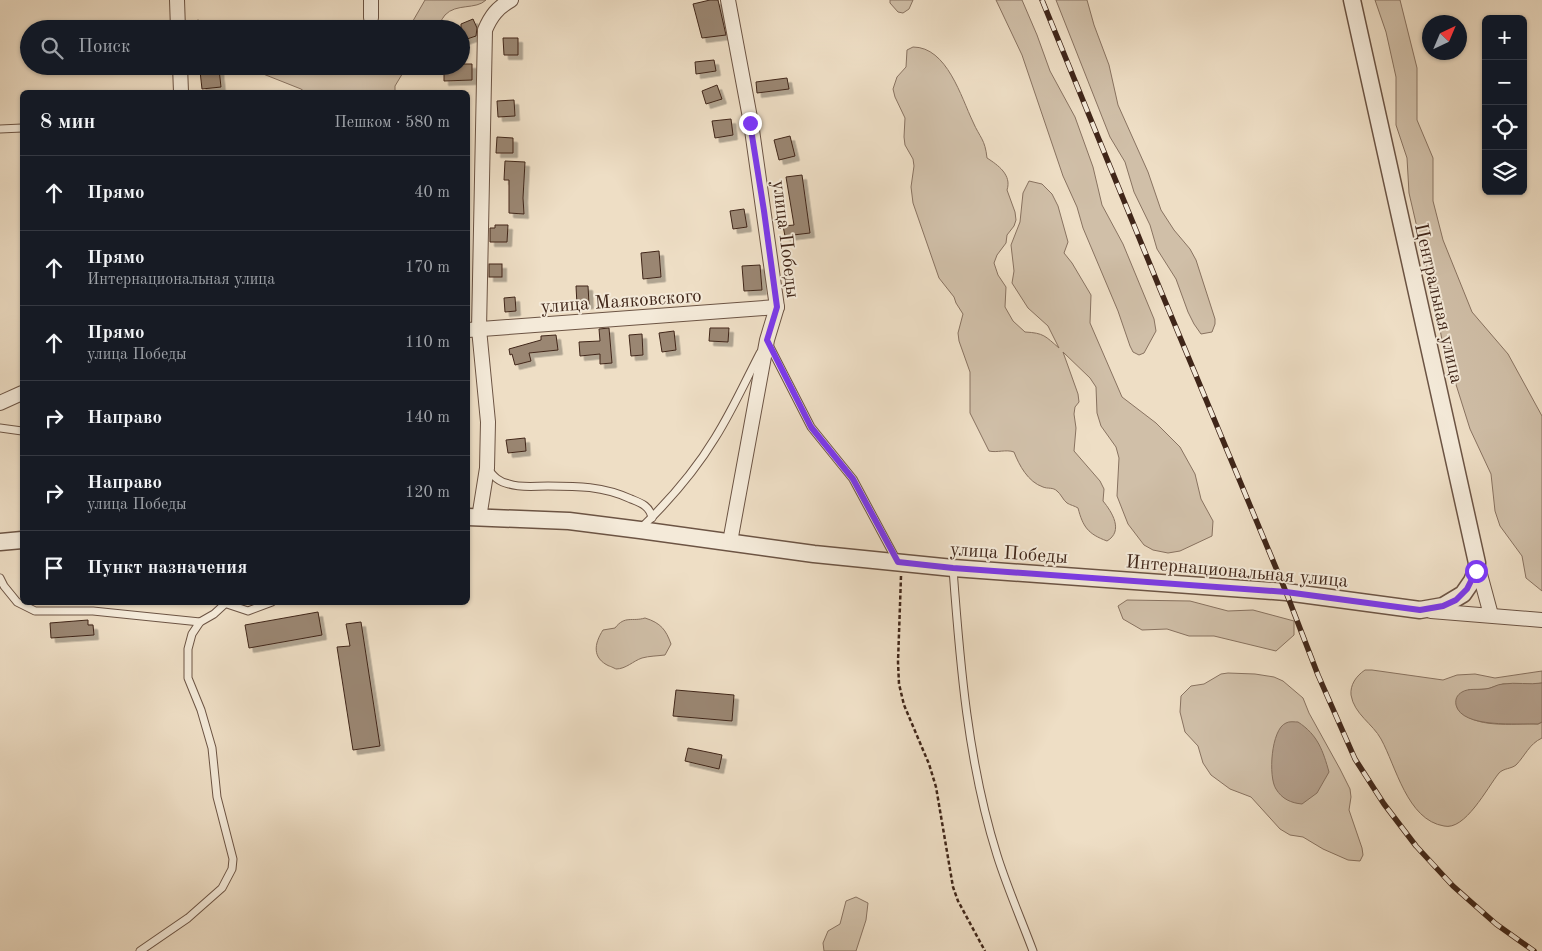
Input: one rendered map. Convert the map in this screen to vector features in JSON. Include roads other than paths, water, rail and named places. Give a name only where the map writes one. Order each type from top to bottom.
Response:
[{"type":"street","points":[[177,0],[178,20]]},
{"type":"street","points":[[371,0],[371,18]]},
{"type":"street","points":[[473,518],[487,468],[488,422],[473,329],[485,30],[491,15],[511,0]]},
{"type":"street","name":"улица Победы","points":[[728,0],[752,132],[777,307],[767,340],[730,542]]},
{"type":"street","name":"Центральная улица","points":[[1352,0],[1477,564],[1491,615]]},
{"type":"street","points":[[180,75],[181,90]]},
{"type":"street","name":"улица Маяковского","points":[[473,329],[777,307]]},
{"type":"street","points":[[0,403],[20,395]]},
{"type":"street","name":"улица Победы","points":[[473,518],[646,524],[730,542],[814,554],[953,568],[1108,578]]},
{"type":"street","points":[[0,542],[20,540]]},
{"type":"street","points":[[1420,610],[1443,606],[1456,600],[1472,581],[1477,564]]},
{"type":"street","name":"Интернациональная улица","points":[[1108,578],[1294,592],[1420,610],[1542,620]]},
{"type":"lane","points":[[0,129],[20,128]]},
{"type":"lane","points":[[646,524],[682,483],[716,437],[767,340]]},
{"type":"lane","points":[[767,340],[811,427],[853,479],[898,562]]},
{"type":"lane","points":[[0,428],[20,431]]},
{"type":"lane","points":[[487,468],[499,481],[511,485],[575,486],[611,490],[644,505],[651,512],[646,524]]},
{"type":"lane","points":[[953,568],[959,659],[976,773],[997,854],[1033,951]]},
{"type":"lane","points":[[0,578],[4,586],[20,604]]},
{"type":"lane","points":[[23,605],[35,611],[93,611],[200,622]]},
{"type":"lane","points":[[140,951],[188,918],[222,888],[232,869],[233,859],[217,797],[212,748],[201,710],[188,678],[188,649],[192,634],[200,622],[225,605]]},
{"type":"lane","points":[[232,605],[248,611],[264,605]]},
{"type":"railway","points":[[1042,0],[1286,592],[1318,675],[1355,759],[1384,804],[1416,846],[1453,886],[1496,924],[1534,951]]}]
